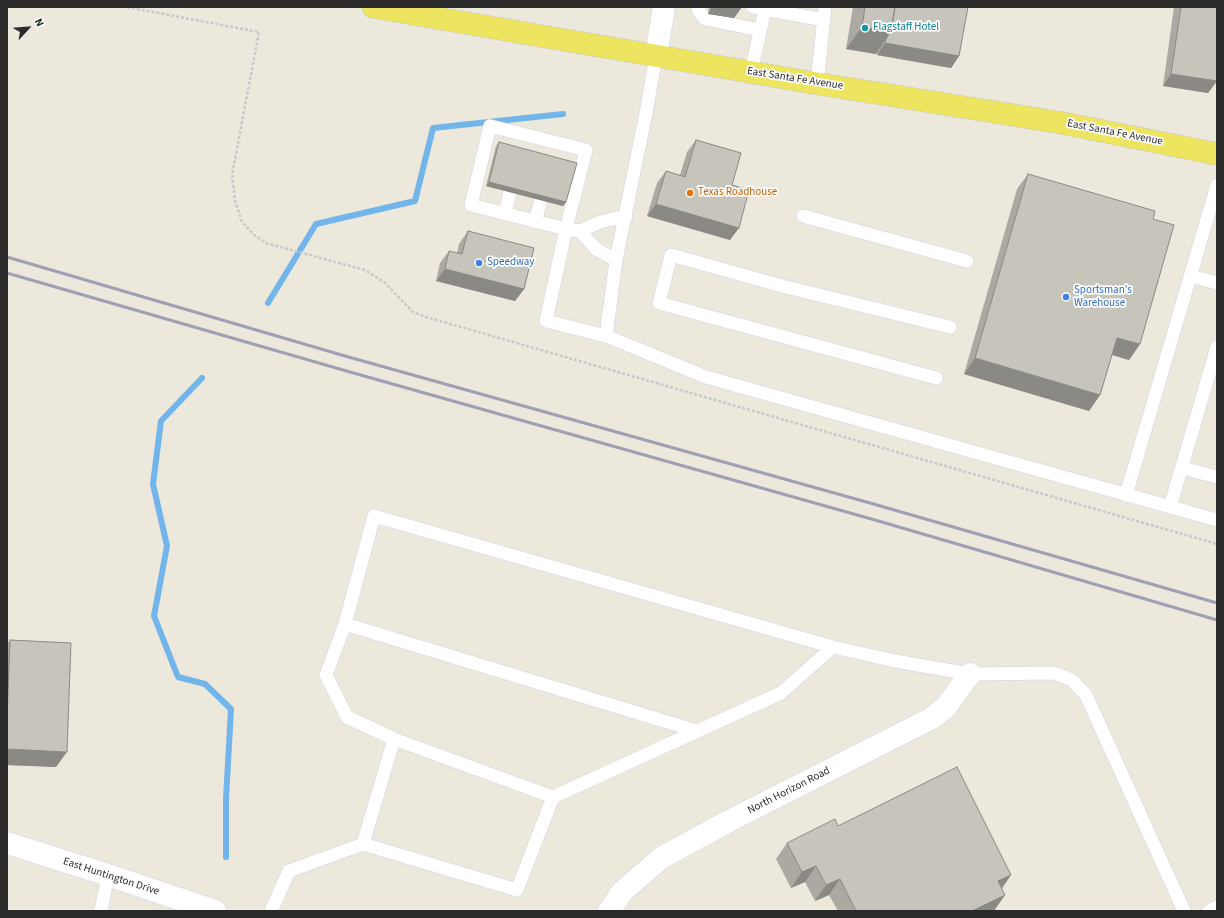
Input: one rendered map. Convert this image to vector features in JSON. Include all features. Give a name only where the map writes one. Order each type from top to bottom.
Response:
[{"type":"main road","name":"East Santa Fe Avenue","points":[[373,7],[751,72],[1062,123],[1217,154]]},
{"type":"street","points":[[656,56],[664,7]]},
{"type":"street","name":"North Horizon Road","points":[[609,911],[622,892],[661,858],[729,821],[932,718],[946,707],[970,674]]},
{"type":"street","name":"East Huntington Drive","points":[[7,843],[215,911]]},
{"type":"lane","points":[[699,7],[698,10],[705,18],[760,30]]},
{"type":"lane","points":[[751,72],[760,30],[759,8],[825,13],[817,83]]},
{"type":"lane","points":[[606,336],[616,260],[626,216],[656,56]]},
{"type":"lane","points":[[626,216],[600,222],[580,231],[566,229],[536,222],[471,205],[490,126],[524,141],[554,149],[586,150],[566,229],[546,321],[606,336],[706,378],[1217,520]]},
{"type":"lane","points":[[1126,495],[1217,185]]},
{"type":"lane","points":[[505,214],[510,192]]},
{"type":"lane","points":[[536,222],[541,200]]},
{"type":"lane","points":[[802,216],[967,261]]},
{"type":"lane","points":[[580,231],[596,249],[616,260]]},
{"type":"lane","points":[[936,378],[659,303],[671,255],[782,286],[950,327]]},
{"type":"lane","points":[[1190,276],[1217,283]]},
{"type":"lane","points":[[1170,507],[1217,347]]},
{"type":"lane","points":[[1182,468],[1217,477]]},
{"type":"lane","points":[[833,647],[781,693],[553,797],[394,739],[347,717],[326,674],[344,624],[374,516],[833,647],[895,661],[970,674],[1054,673],[1072,680],[1086,695],[1184,911]]},
{"type":"lane","points":[[344,624],[697,731]]},
{"type":"lane","points":[[363,844],[394,739]]},
{"type":"lane","points":[[272,911],[289,871],[363,844],[518,890],[553,797]]},
{"type":"lane","points":[[101,911],[108,875]]},
{"type":"lane","points":[[1209,911],[1217,907]]},
{"type":"building","points":[[865,7],[895,7],[891,31],[862,27]]},
{"type":"building","points":[[895,7],[968,7],[959,56],[885,43],[891,31]]},
{"type":"building","points":[[1181,7],[1217,7],[1217,81],[1171,74]]},
{"type":"building","name":"Texas Roadhouse","points":[[696,140],[741,153],[732,185],[749,190],[739,228],[656,204],[666,171],[685,177]]},
{"type":"building","points":[[499,142],[577,163],[566,202],[489,182]]},
{"type":"building","name":"Sportsman's Warehouse","points":[[1028,174],[1155,211],[1153,219],[1174,225],[1140,344],[1117,338],[1100,395],[975,358]]},
{"type":"building","points":[[468,231],[534,248],[524,289],[445,269],[449,251],[462,254]]},
{"type":"building","points":[[10,640],[71,643],[67,752],[7,749]]},
{"type":"building","points":[[957,767],[1011,875],[998,881],[1005,895],[972,911],[856,911],[840,879],[826,885],[816,866],[802,872],[787,843],[835,819],[838,826]]},
{"type":"waterway","points":[[268,303],[316,224],[415,201],[433,128],[563,114]]},
{"type":"waterway","points":[[202,378],[161,421],[153,484],[167,546],[154,616],[178,677],[205,684],[231,709],[226,799],[226,857]]},
{"type":"railway","points":[[7,257],[345,356],[870,503],[1217,603]]},
{"type":"railway","points":[[7,273],[350,372],[875,520],[1217,620]]},
{"type":"place","name":"Flagstaff Hotel","points":[[865,28]]},
{"type":"place","name":"Texas Roadhouse","points":[[690,193]]},
{"type":"place","name":"Speedway","points":[[479,263]]},
{"type":"place","name":"Sportsman's Warehouse","points":[[1066,297]]}]
